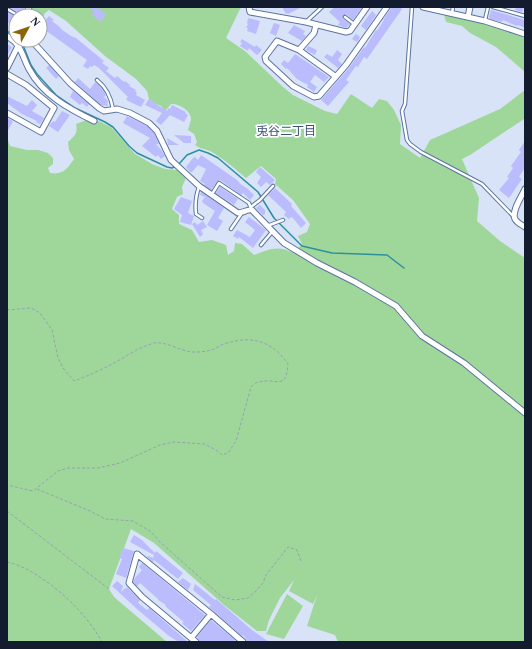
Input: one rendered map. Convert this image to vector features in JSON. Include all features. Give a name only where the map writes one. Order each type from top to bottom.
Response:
[{"type":"street","points":[[248,7],[250,12],[306,22],[346,32],[350,31],[367,7]]},
{"type":"street","points":[[335,76],[299,50],[277,41],[265,57],[266,61],[289,83],[314,97],[319,96],[346,65],[387,7]]},
{"type":"street","points":[[426,7],[485,21],[525,34]]},
{"type":"street","points":[[468,17],[470,7]]},
{"type":"street","points":[[299,50],[314,32],[316,25]]},
{"type":"street","points":[[7,68],[18,48]]},
{"type":"street","points":[[20,48],[29,69],[50,95],[75,112],[94,121]]},
{"type":"street","points":[[38,48],[70,83],[104,111],[116,109],[130,113],[149,123],[158,131],[168,157],[199,186],[232,210],[242,213],[251,208],[284,243],[317,263],[355,282],[396,306],[422,336],[460,360],[525,413]]},
{"type":"street","points":[[7,74],[26,85],[54,108],[42,132],[7,113]]},
{"type":"street","points":[[524,192],[514,212],[514,217],[516,221],[525,227]]},
{"type":"street","points":[[196,642],[142,597],[129,583],[137,554],[243,642]]},
{"type":"street","points":[[191,638],[211,614]]},
{"type":"lane","points":[[306,22],[322,7]]},
{"type":"lane","points":[[412,7],[405,104],[402,111],[407,140],[421,152],[482,184],[514,217]]},
{"type":"lane","points":[[452,13],[453,7]]},
{"type":"lane","points":[[485,21],[488,7]]},
{"type":"lane","points":[[493,7],[525,16]]},
{"type":"lane","points":[[345,17],[355,24]]},
{"type":"lane","points":[[97,80],[106,89],[111,97],[112,109]]},
{"type":"lane","points":[[212,194],[219,183],[249,203],[251,208],[273,186]]},
{"type":"lane","points":[[199,186],[195,211],[196,214],[202,218]]},
{"type":"lane","points":[[231,229],[242,213]]},
{"type":"lane","points":[[267,226],[274,222],[283,220]]},
{"type":"lane","points":[[261,245],[272,232]]},
{"type":"path","points":[[7,310],[31,308],[40,313],[52,330],[58,358],[63,368],[74,381],[114,363],[142,348],[156,343],[173,346],[183,350],[200,352],[210,351],[226,343],[239,340],[256,341],[270,345],[281,353],[288,364],[288,373],[285,379],[279,382],[258,382],[251,387],[236,441],[228,453],[222,455],[204,444],[174,442],[160,445],[120,463],[98,468],[68,468],[58,471],[33,491],[7,485]]},
{"type":"path","points":[[36,488],[105,519],[133,521],[139,524],[150,531],[161,543],[222,597],[235,600],[248,598],[263,583],[266,575],[288,547],[297,550],[301,561]]},
{"type":"path","points":[[7,511],[109,589]]},
{"type":"path","points":[[7,562],[29,570],[51,585],[72,603],[96,631],[102,642]]},
{"type":"green space","points":[[241,7],[226,38],[245,51],[283,87],[293,95],[325,111],[337,114],[351,94],[372,108],[379,99],[387,101],[394,110],[401,125],[400,144],[420,158],[430,140],[500,109],[525,90],[525,118],[462,159],[479,198],[477,221],[500,241],[525,258],[525,642],[338,642],[335,635],[307,626],[317,595],[313,604],[289,591],[294,580],[280,598],[269,620],[266,631],[257,631],[224,605],[154,543],[131,529],[109,589],[114,597],[167,642],[7,642],[7,137],[10,146],[48,153],[53,158],[53,164],[48,168],[50,173],[58,173],[67,168],[74,159],[69,150],[68,142],[77,130],[76,124],[92,118],[111,127],[135,154],[152,164],[165,169],[177,170],[186,178],[182,187],[183,194],[177,197],[172,209],[179,215],[179,224],[192,230],[199,242],[212,240],[226,245],[228,255],[234,251],[235,243],[242,244],[254,255],[274,249],[283,249],[294,253],[302,244],[298,236],[307,232],[310,224],[293,200],[275,184],[276,179],[261,166],[246,178],[215,154],[195,145],[197,142],[194,134],[188,130],[191,118],[186,110],[177,105],[171,104],[165,111],[161,106],[149,99],[147,91],[136,79],[105,56],[66,21],[48,11],[48,8],[32,8]]},
{"type":"green space","points":[[444,14],[486,24],[525,37],[525,72],[496,47],[470,33],[462,26],[446,22]]},
{"type":"green space","points":[[287,594],[303,606],[284,639],[266,634]]},
{"type":"building","points":[[9,7],[25,7],[24,8]]},
{"type":"building","points":[[87,7],[96,7],[106,14],[101,22],[92,15],[94,11]]},
{"type":"building","points":[[282,7],[302,7],[286,14]]},
{"type":"building","points":[[335,7],[362,7],[353,20],[346,14],[343,16],[343,19],[350,24],[346,28],[338,25],[340,22],[329,12]]},
{"type":"building","points":[[392,7],[400,7],[402,9],[367,59],[364,57],[358,67],[356,66],[346,80],[349,82],[328,106],[321,100],[349,68],[364,47],[365,48]]},
{"type":"building","points":[[516,7],[524,7],[522,12],[515,10]]},
{"type":"building","points":[[491,10],[525,20],[525,28],[503,20],[502,22],[490,19],[489,17]]},
{"type":"building","points":[[372,11],[376,15],[366,30],[361,26]]},
{"type":"building","points":[[49,16],[61,29],[76,38],[104,61],[102,63],[109,68],[106,71],[115,78],[117,76],[124,82],[125,81],[130,85],[129,86],[136,90],[136,95],[145,100],[141,107],[128,101],[126,99],[128,97],[99,68],[94,65],[92,67],[90,66],[88,69],[83,66],[87,60],[48,32]]},
{"type":"building","points":[[248,18],[260,21],[256,34],[247,31],[248,28],[246,28]]},
{"type":"building","points":[[274,23],[280,25],[276,36],[270,33]]},
{"type":"building","points":[[294,25],[305,31],[303,34],[306,36],[302,41],[288,33]]},
{"type":"building","points":[[356,34],[360,37],[357,42],[352,39]]},
{"type":"building","points":[[242,39],[255,47],[256,45],[262,50],[257,55],[249,48],[248,51],[240,46]]},
{"type":"building","points":[[7,44],[8,48],[11,48],[7,56]]},
{"type":"building","points":[[308,46],[317,50],[315,55],[306,50]]},
{"type":"building","points":[[337,50],[342,54],[338,60],[342,64],[338,68],[324,57],[327,54],[332,57]]},
{"type":"building","points":[[295,54],[329,77],[324,82],[315,75],[308,85],[297,79],[281,64],[284,60],[288,63]]},
{"type":"building","points":[[49,65],[59,76],[56,79],[46,68]]},
{"type":"building","points":[[78,78],[90,89],[95,82],[99,85],[106,95],[104,97],[108,101],[108,105],[101,105],[75,82]]},
{"type":"building","points":[[310,82],[317,87],[314,92],[307,87]]},
{"type":"building","points":[[73,91],[89,104],[87,107],[82,103],[80,105],[70,97]]},
{"type":"building","points":[[7,96],[27,106],[32,100],[37,105],[32,111],[44,118],[40,124],[22,114],[7,103]]},
{"type":"building","points":[[149,99],[167,111],[172,105],[186,112],[185,113],[188,115],[184,122],[170,115],[161,125],[156,121],[162,113],[145,105]]},
{"type":"building","points":[[62,111],[70,115],[58,132],[49,126],[53,121],[55,122]]},
{"type":"building","points":[[127,116],[147,126],[154,133],[159,144],[156,144],[165,156],[161,159],[158,155],[156,157],[142,146],[150,138],[123,123]]},
{"type":"building","points":[[7,118],[13,121],[7,132]]},
{"type":"building","points":[[174,135],[191,136],[191,143],[184,143]]},
{"type":"building","points":[[167,138],[179,145],[168,145]]},
{"type":"building","points":[[525,141],[525,168],[519,177],[522,179],[509,198],[499,190],[509,178],[507,177],[513,168],[511,166],[521,152],[519,150]]},
{"type":"building","points":[[201,155],[248,189],[254,195],[250,200],[243,193],[241,195],[220,180],[211,190],[204,185],[205,184],[200,181],[206,169],[198,165],[192,172],[190,172],[186,167],[193,158],[195,157],[198,160]]},
{"type":"building","points":[[260,167],[275,180],[270,185],[266,182],[261,187],[257,183],[261,177],[256,172]]},
{"type":"building","points":[[220,187],[238,199],[234,205],[216,193]]},
{"type":"building","points":[[275,188],[292,204],[291,206],[306,223],[301,228],[293,218],[291,217],[289,219],[284,215],[286,212],[268,195]]},
{"type":"building","points":[[201,192],[224,208],[218,218],[223,221],[217,231],[207,225],[215,211],[203,203],[202,201],[205,197],[200,195]]},
{"type":"building","points":[[181,197],[192,201],[188,213],[194,216],[191,225],[180,222],[182,215],[174,209]]},
{"type":"building","points":[[260,205],[265,210],[265,214],[263,215],[256,208]]},
{"type":"building","points":[[249,217],[266,230],[253,248],[239,237],[238,239],[233,236],[237,230],[250,237],[255,230],[245,222]]},
{"type":"building","points":[[203,221],[207,227],[201,230],[203,234],[200,237],[192,224],[195,222],[197,225]]},
{"type":"building","points":[[134,535],[142,540],[155,553],[156,551],[183,573],[178,579],[154,560],[153,562],[147,557],[153,558],[154,555],[130,542]]},
{"type":"building","points":[[123,548],[134,551],[126,578],[116,574],[122,559],[119,558]]},
{"type":"building","points":[[142,563],[205,615],[191,631],[182,623],[184,622],[165,606],[166,605],[158,600],[140,583],[137,586],[133,582],[142,570],[139,567]]},
{"type":"building","points":[[183,578],[191,584],[188,590],[178,582]]},
{"type":"building","points":[[117,581],[123,586],[121,592],[127,587],[140,600],[138,603],[147,610],[149,608],[188,642],[179,642],[169,636],[137,609],[112,586]]},
{"type":"building","points":[[195,584],[269,642],[248,642],[243,635],[242,636],[209,607],[211,605],[193,590]]},
{"type":"building","points":[[211,620],[235,640],[233,642],[200,641],[197,637]]},
{"type":"waterway","points":[[24,48],[31,65],[37,74],[56,95],[75,108],[113,127],[137,153],[167,167],[172,168],[176,166]]},
{"type":"waterway","points":[[179,164],[187,155],[199,150],[218,158],[258,192],[274,218],[302,246],[332,253],[387,255],[404,268]]},
{"type":"district","name":"兎谷二丁目","points":[[286,131]]}]
